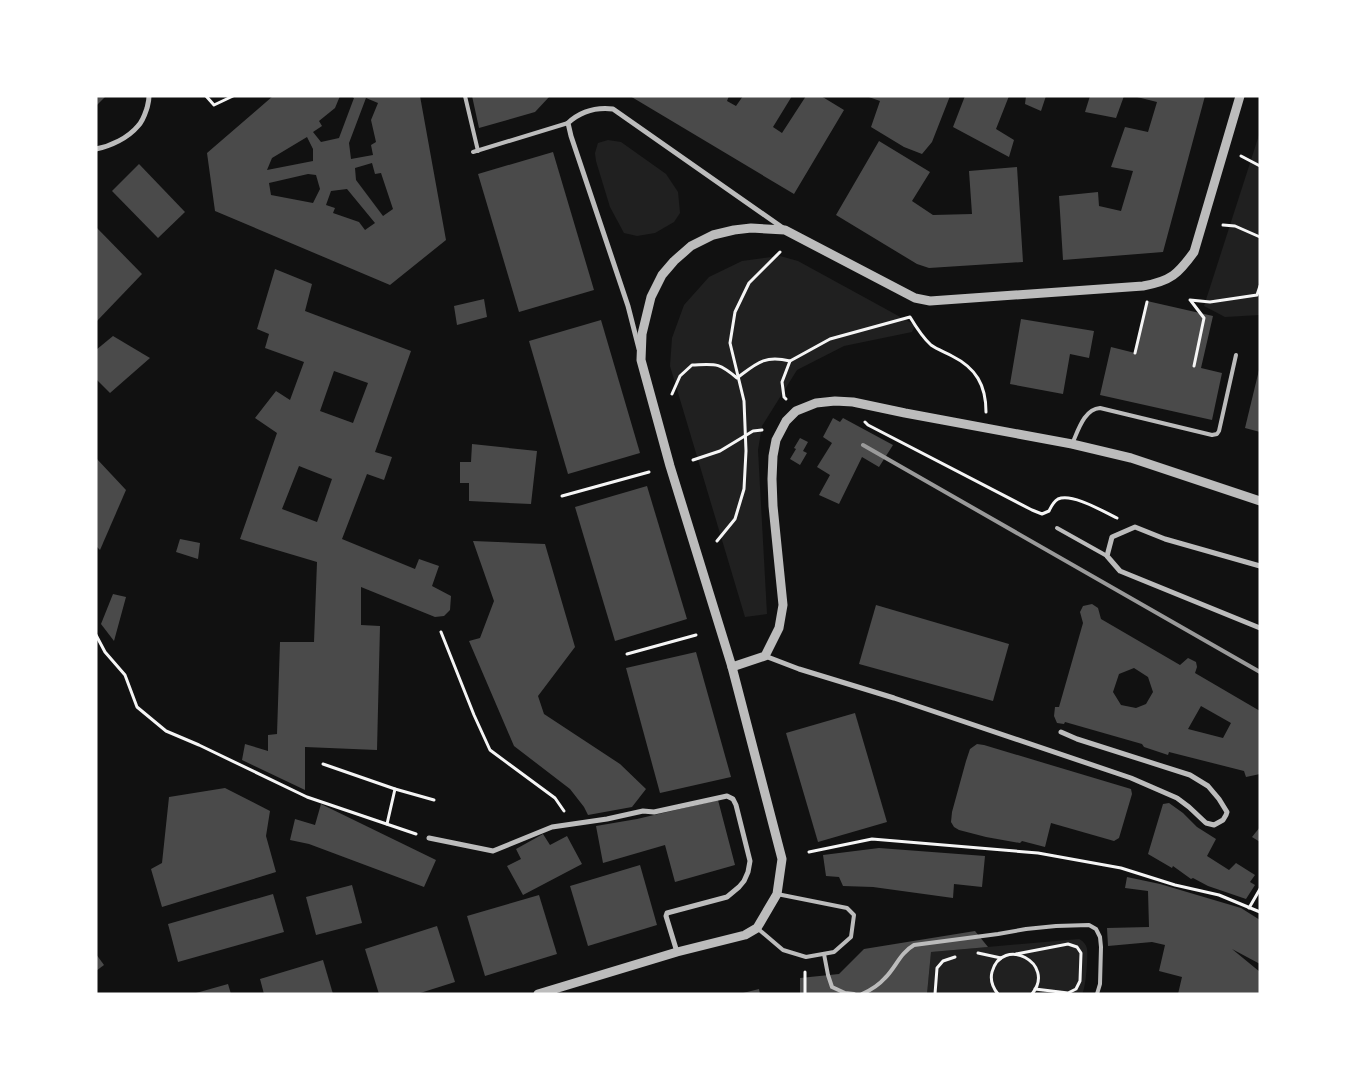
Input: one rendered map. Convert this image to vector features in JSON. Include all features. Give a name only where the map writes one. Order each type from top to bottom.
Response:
[{"type":"street","points":[[96,149],[119,141],[138,127],[143,119],[149,96]]},
{"type":"street","points":[[538,994],[677,952],[745,935],[758,928],[777,894],[782,859],[732,667],[670,466],[628,306],[568,123],[584,112],[598,108],[613,109],[785,230],[915,298],[930,301],[1134,287],[1157,284],[1172,276],[1182,269],[1194,252],[1240,96]]},
{"type":"street","points":[[641,360],[642,334],[652,297],[662,275],[674,261],[691,246],[713,235],[751,228],[785,230]]},
{"type":"street","points":[[765,656],[779,628],[783,605],[773,506],[773,456],[776,440],[786,421],[796,411],[821,402],[853,402],[1072,444],[1132,458],[1260,501]]},
{"type":"street","points":[[1260,566],[1165,539],[1135,527],[1112,537],[1107,556],[1120,571],[1260,628]]},
{"type":"street","points":[[732,667],[765,656],[1131,778],[1177,798],[1206,823],[1214,825],[1223,820],[1226,815],[1227,812],[1219,799],[1208,786],[1190,775],[1077,739],[1061,732]]},
{"type":"street","points":[[428,838],[493,851],[552,827],[607,819],[643,811],[654,812],[727,796],[736,805],[750,861],[748,872],[739,887],[726,897],[668,913],[666,916],[677,952]]},
{"type":"lane","points":[[465,96],[475,151],[568,123]]},
{"type":"lane","points":[[1072,444],[1085,417],[1095,408],[1212,435],[1217,434],[1236,355]]},
{"type":"lane","points":[[1057,528],[1107,556]]},
{"type":"lane","points":[[758,928],[784,950],[806,957],[834,952],[851,936],[854,915],[847,908],[777,894]]},
{"type":"lane","points":[[862,994],[875,988],[886,978],[902,953],[914,945],[1026,929],[1078,924],[1089,925],[1096,929],[1100,937],[1100,984],[1097,994]]},
{"type":"lane","points":[[824,954],[832,987],[844,993],[854,994]]},
{"type":"path","points":[[206,96],[214,105],[233,96]]},
{"type":"path","points":[[1241,156],[1260,166]]},
{"type":"path","points":[[1222,225],[1236,226],[1260,237]]},
{"type":"path","points":[[717,541],[735,519],[744,489],[746,436],[744,402],[730,343],[735,312],[749,283],[780,252]]},
{"type":"path","points":[[1194,366],[1204,318],[1190,300],[1210,302],[1258,295],[1260,286]]},
{"type":"path","points":[[1135,353],[1147,302]]},
{"type":"path","points":[[796,411],[784,397],[782,382],[790,361],[830,339],[910,317],[922,336],[932,345],[966,364],[978,376],[984,388],[986,428]]},
{"type":"path","points":[[737,378],[760,361],[777,358],[790,361]]},
{"type":"path","points":[[672,394],[680,376],[692,365],[716,364],[726,368],[737,378]]},
{"type":"path","points":[[853,402],[868,426],[1032,510],[1042,514],[1049,511],[1053,503],[1060,498],[1072,498],[1135,527]]},
{"type":"path","points":[[692,460],[720,451],[746,436]]},
{"type":"path","points":[[562,496],[649,472]]},
{"type":"path","points":[[441,632],[490,750],[556,798],[574,824]]},
{"type":"path","points":[[96,635],[105,652],[125,675],[137,708],[166,731],[307,797],[428,838]]},
{"type":"path","points":[[628,654],[696,635]]},
{"type":"path","points":[[323,764],[395,789],[434,800]]},
{"type":"path","points":[[387,824],[395,789]]},
{"type":"path","points":[[809,852],[872,839],[1038,853],[1122,868],[1175,885],[1219,895],[1260,912]]},
{"type":"path","points":[[1249,908],[1260,889]]},
{"type":"path","points":[[998,994],[992,984],[991,976],[996,963],[1002,958],[1008,955],[1068,944],[1077,947],[1081,953],[1080,981],[1076,989],[1068,993],[1035,989]]},
{"type":"path","points":[[970,952],[1002,958]]},
{"type":"path","points":[[1016,954],[1030,960],[1038,973],[1038,981],[1032,994]]},
{"type":"path","points":[[935,994],[937,968],[943,961],[961,955]]},
{"type":"path","points":[[805,978],[806,994]]},
{"type":"shaded area","points":[[1260,132],[1260,315],[1225,317],[1204,306]]},
{"type":"shaded area","points":[[608,140],[621,142],[666,174],[678,192],[680,213],[674,222],[655,233],[637,236],[624,233],[610,207],[596,161],[595,153],[598,143]]},
{"type":"shaded area","points":[[780,256],[798,261],[915,325],[912,332],[844,346],[797,370],[762,426],[758,450],[767,614],[745,617],[670,366],[672,338],[684,305],[709,277],[742,261]]},
{"type":"shaded area","points":[[1079,939],[1085,944],[1087,949],[1086,979],[1082,994],[927,994],[931,952]]},
{"type":"building","points":[[96,96],[106,96],[96,106]]},
{"type":"building","points":[[273,96],[340,96],[335,108],[319,121],[322,126],[313,132],[321,142],[339,138],[354,98],[351,96],[420,96],[446,240],[390,285],[215,211],[207,153]],"holes":[[[366,98],[378,103],[371,120],[376,142],[371,145],[373,155],[351,159],[349,143]],[[307,137],[313,149],[313,161],[267,170],[272,158]],[[372,163],[375,174],[381,173],[393,209],[383,216],[356,180],[355,168]],[[308,174],[316,175],[320,189],[313,203],[271,195],[269,183]],[[347,189],[375,223],[365,230],[359,222],[333,213],[335,208],[326,205],[331,191]]]},
{"type":"building","points":[[472,96],[550,96],[535,112],[479,128]]},
{"type":"building","points":[[630,96],[729,96],[727,101],[736,106],[743,96],[792,96],[773,127],[782,133],[806,96],[821,96],[844,110],[794,194]]},
{"type":"building","points":[[866,96],[950,96],[932,142],[922,154],[904,147],[871,127],[880,101]]},
{"type":"building","points":[[965,96],[1009,96],[996,129],[1014,140],[1009,157],[953,127]]},
{"type":"building","points":[[1026,96],[1046,96],[1041,111],[1025,104]]},
{"type":"building","points":[[1090,96],[1124,96],[1116,118],[1085,112]]},
{"type":"building","points":[[1133,96],[1205,96],[1163,252],[1063,260],[1059,196],[1098,192],[1099,206],[1121,211],[1133,171],[1111,167],[1125,127],[1148,132],[1157,102]]},
{"type":"building","points":[[879,141],[930,172],[912,201],[933,215],[972,214],[969,171],[1017,167],[1023,262],[929,268],[917,264],[836,215]]},
{"type":"building","points":[[553,152],[594,290],[519,312],[478,174]]},
{"type":"building","points":[[139,164],[185,212],[158,238],[112,191]]},
{"type":"building","points":[[96,227],[142,274],[96,322]]},
{"type":"building","points":[[275,269],[312,284],[305,311],[411,351],[375,452],[392,457],[384,480],[367,474],[342,539],[415,569],[419,559],[439,566],[432,586],[451,596],[450,610],[444,616],[435,617],[361,587],[361,625],[380,626],[377,750],[305,747],[305,790],[242,760],[245,744],[268,751],[268,735],[277,734],[280,642],[314,642],[317,562],[240,539],[277,433],[255,418],[276,391],[290,400],[304,362],[265,348],[269,334],[257,329]],"holes":[[[334,371],[368,383],[353,423],[320,411]],[[299,466],[332,479],[317,522],[282,509]]]},
{"type":"building","points":[[484,299],[487,317],[457,325],[454,306]]},
{"type":"building","points":[[1147,301],[1213,316],[1201,368],[1222,373],[1212,420],[1100,395],[1111,347],[1135,353]]},
{"type":"building","points":[[1021,319],[1094,331],[1089,358],[1070,354],[1063,394],[1010,384]]},
{"type":"building","points":[[601,320],[640,453],[568,474],[529,341]]},
{"type":"building","points":[[113,336],[150,358],[110,393],[96,379],[96,350]]},
{"type":"building","points":[[1260,370],[1260,432],[1245,428]]},
{"type":"building","points":[[833,418],[840,422],[843,418],[893,445],[879,467],[862,457],[839,504],[819,495],[830,475],[817,467],[832,443],[823,437]]},
{"type":"building","points":[[800,438],[808,442],[803,451],[807,453],[800,465],[790,459]]},
{"type":"building","points":[[472,444],[537,451],[531,504],[469,501],[469,483],[460,483],[460,462],[471,462]]},
{"type":"building","points":[[96,458],[126,490],[100,550],[96,546]]},
{"type":"building","points":[[647,486],[687,619],[615,641],[575,507]]},
{"type":"building","points":[[180,539],[200,543],[198,559],[176,552]]},
{"type":"building","points":[[473,541],[545,544],[575,647],[538,696],[544,714],[620,764],[646,789],[632,807],[588,815],[570,789],[514,746],[469,641],[480,638],[494,601]]},
{"type":"building","points":[[113,594],[126,597],[114,641],[101,624]]},
{"type":"building","points":[[1092,604],[1098,608],[1101,619],[1180,665],[1188,658],[1196,662],[1195,673],[1260,711],[1260,774],[1246,777],[1244,771],[1169,752],[1168,755],[1144,747],[1142,744],[1065,722],[1064,724],[1057,723],[1054,716],[1055,707],[1059,707],[1083,623],[1080,612],[1083,606]],"holes":[[[1134,668],[1148,677],[1153,692],[1146,704],[1136,708],[1121,705],[1113,692],[1119,674]],[[1201,706],[1231,723],[1223,738],[1188,729]]]},
{"type":"building","points":[[876,605],[1009,644],[993,701],[859,664]]},
{"type":"building","points":[[696,652],[731,777],[660,793],[626,668]]},
{"type":"building","points":[[855,713],[887,822],[818,842],[786,733]]},
{"type":"building","points":[[977,744],[1131,789],[1132,794],[1119,838],[1114,841],[1051,823],[1045,847],[1022,841],[1020,843],[986,837],[954,827],[951,822],[952,812],[966,761],[970,749]]},
{"type":"building","points":[[225,788],[270,811],[266,836],[276,872],[162,907],[151,869],[162,863],[169,797]]},
{"type":"building","points":[[718,800],[735,865],[675,882],[665,845],[603,863],[596,826],[637,819]]},
{"type":"building","points":[[1169,803],[1183,813],[1197,827],[1216,839],[1207,856],[1229,870],[1236,863],[1255,875],[1250,882],[1255,885],[1246,899],[1208,886],[1193,878],[1191,879],[1173,866],[1172,868],[1148,854],[1163,804]]},
{"type":"building","points":[[321,804],[436,860],[424,887],[309,844],[290,840],[295,819],[315,825]]},
{"type":"building","points":[[1260,827],[1260,842],[1252,837]]},
{"type":"building","points":[[543,834],[550,845],[567,836],[582,864],[523,895],[507,866],[521,859],[516,849]]},
{"type":"building","points":[[879,848],[985,856],[982,887],[954,884],[953,898],[873,887],[843,886],[839,877],[826,876],[823,855]]},
{"type":"building","points":[[640,865],[657,925],[588,946],[570,886]]},
{"type":"building","points":[[1127,877],[1160,884],[1241,908],[1260,920],[1260,964],[1232,949],[1260,972],[1260,994],[1178,994],[1182,977],[1159,971],[1165,945],[1152,942],[1108,946],[1107,928],[1149,927],[1148,891],[1125,888]]},
{"type":"building","points":[[352,885],[362,923],[316,935],[306,897]]},
{"type":"building","points":[[273,894],[284,932],[178,962],[168,924]]},
{"type":"building","points":[[539,895],[557,954],[485,976],[467,916]]},
{"type":"building","points":[[437,926],[455,982],[417,994],[379,994],[365,949]]},
{"type":"building","points":[[975,931],[988,947],[931,952],[927,994],[800,994],[800,978],[839,974],[864,949]]},
{"type":"building","points":[[96,954],[104,965],[96,971]]},
{"type":"building","points":[[323,960],[333,994],[264,994],[260,979]]},
{"type":"building","points":[[228,984],[231,994],[196,994],[196,993]]},
{"type":"building","points":[[759,989],[760,994],[743,994],[743,993]]},
{"type":"railway","points":[[863,445],[1260,672]]}]
